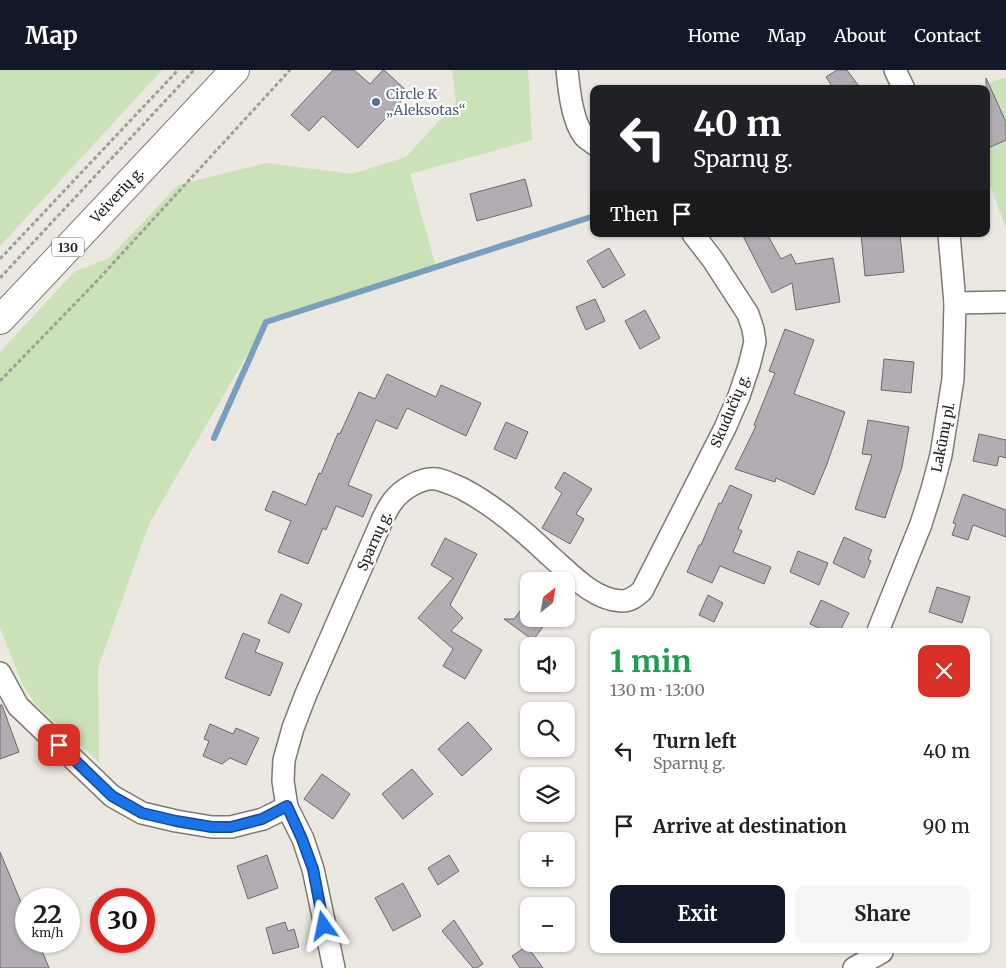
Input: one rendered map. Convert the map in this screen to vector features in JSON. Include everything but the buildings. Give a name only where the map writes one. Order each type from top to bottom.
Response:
[{"type":"main road","name":"Veiverių g.","points":[[0,320],[235,70]]},
{"type":"street","points":[[567,70],[570,98],[578,124],[584,136],[590,141]]},
{"type":"street","points":[[894,70],[902,85]]},
{"type":"street","name":"Skudučių g.","points":[[642,590],[740,396],[754,342],[753,329],[748,314],[713,260],[695,237]]},
{"type":"street","name":"Lakūnų pl.","points":[[879,628],[921,524],[941,455],[953,379],[955,303],[949,237]]},
{"type":"street","points":[[955,303],[1006,302]]},
{"type":"street","name":"Sparnų g.","points":[[334,968],[313,869],[287,806],[283,781],[284,760],[293,728],[306,694],[383,518],[394,499],[408,487],[421,481],[435,479],[453,484],[478,497],[502,514],[539,544],[591,591],[607,598],[623,601],[632,599],[642,590]]},
{"type":"street","points":[[0,673],[18,706],[112,796],[142,813],[212,827],[231,827],[262,819],[287,806]]},
{"type":"street","points":[[854,968],[884,956]]},
{"type":"path","points":[[0,259],[178,70]]},
{"type":"path","points":[[0,278],[194,70]]},
{"type":"path","points":[[0,381],[95,283],[290,70]]},
{"type":"green space","points":[[0,70],[162,70],[0,246]]},
{"type":"green space","points":[[452,70],[528,70],[532,140],[410,174],[436,267],[266,322],[149,524],[98,668],[99,762],[35,704],[23,685],[0,628],[0,352],[74,272],[109,258],[178,185],[267,163],[352,174],[406,157],[456,102]]},
{"type":"green space","points":[[1006,77],[1006,122],[990,85],[989,83]]},
{"type":"green space","points":[[1006,140],[1006,228],[990,186],[990,147]]},
{"type":"waterway","points":[[214,438],[266,322],[590,217]]},
{"type":"place","name":"Circle K „Aleksotas“","points":[[376,102]]},
{"type":"route","points":[[59,745],[112,796],[142,813],[212,827],[231,827],[262,819],[287,806],[313,869],[324,926]]}]
